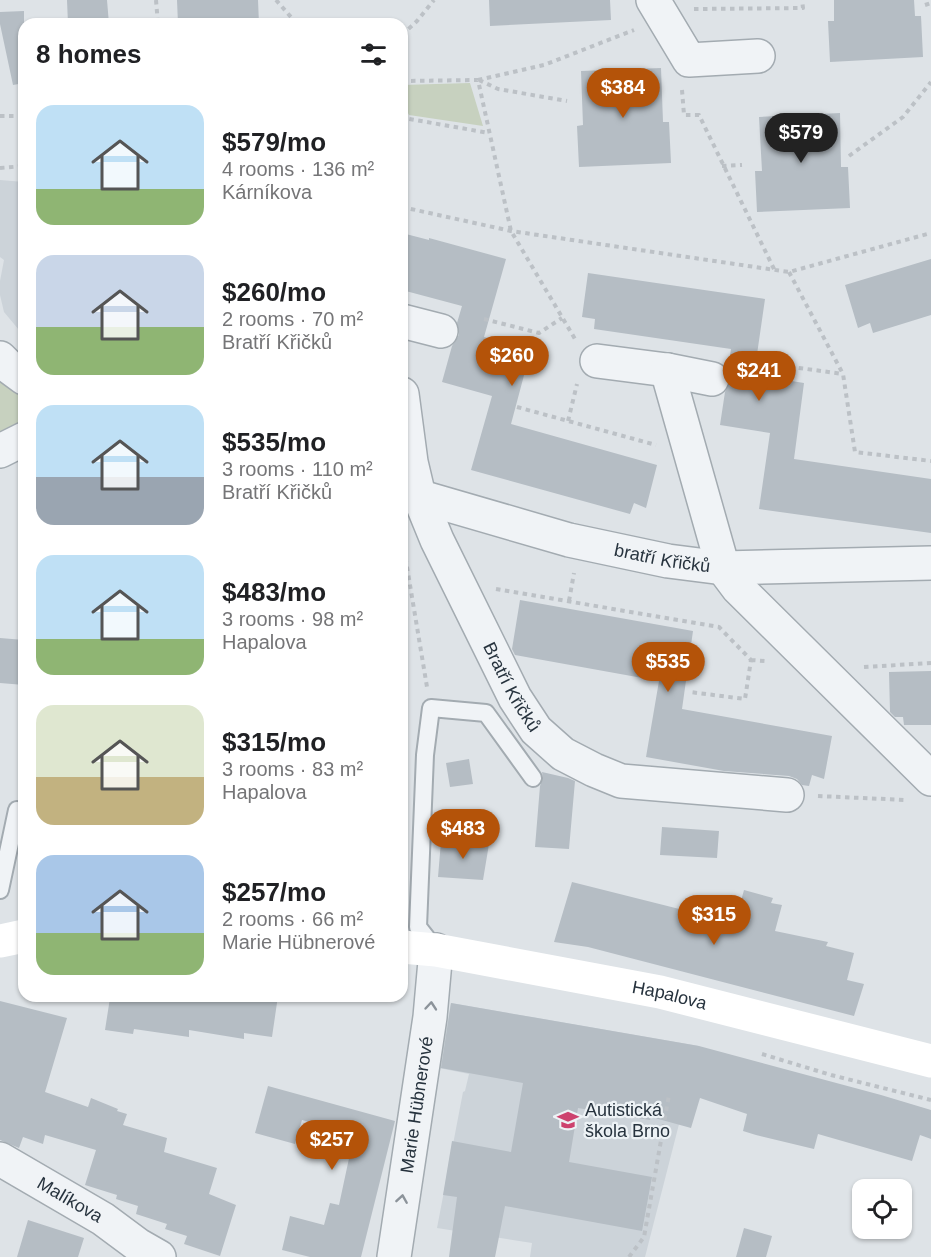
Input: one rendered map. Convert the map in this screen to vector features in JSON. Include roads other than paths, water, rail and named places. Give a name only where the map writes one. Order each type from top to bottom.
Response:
[{"type":"street","points":[[649,13],[689,60],[758,56]]},
{"type":"street","points":[[408,323],[441,331]]},
{"type":"street","points":[[0,357],[18,374]]},
{"type":"street","points":[[597,361],[667,370],[712,379]]},
{"type":"street","name":"Bratří Křičků","points":[[667,370],[723,568],[738,588],[821,670],[919,790]]},
{"type":"street","name":"Bratří Křičků","points":[[408,439],[411,462],[410,494],[437,540],[514,698],[536,730],[564,754],[594,771],[621,781],[787,795]]},
{"type":"street","points":[[0,451],[18,442]]},
{"type":"street","name":"bratří Křičků","points":[[410,494],[569,540],[668,561],[723,568],[931,563]]},
{"type":"street","points":[[0,941],[18,937]]},
{"type":"street","name":"Hapalova","points":[[408,947],[660,992],[931,1061]]},
{"type":"street","name":"Marie Hübnerové","points":[[394,1257],[430,1017],[436,950]]},
{"type":"street","name":"Malíkova","points":[[0,1159],[103,1219],[143,1253]]},
{"type":"lane","points":[[436,950],[418,927],[425,755],[431,708],[486,713],[533,778]]},
{"type":"lane","points":[[0,890],[17,810]]},
{"type":"place","name":"Autistická škola Brno","points":[[568,1120]]}]
